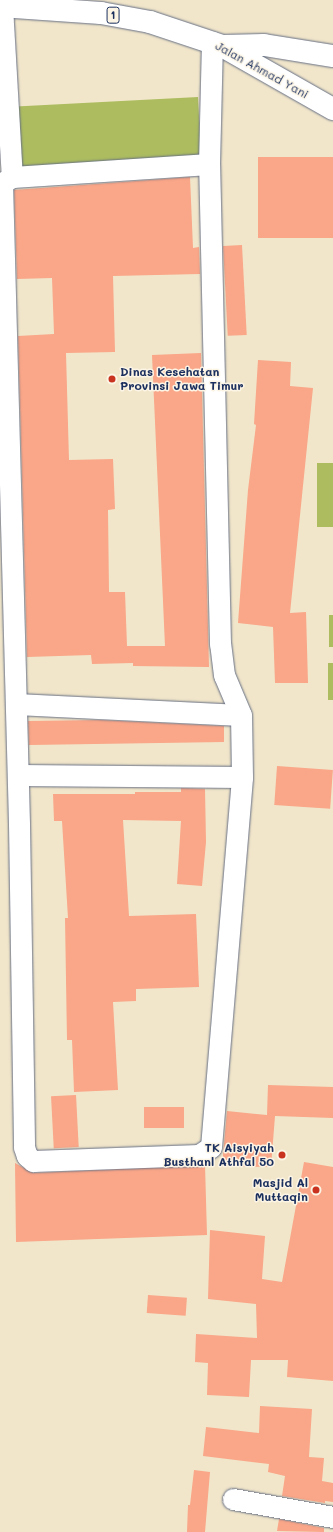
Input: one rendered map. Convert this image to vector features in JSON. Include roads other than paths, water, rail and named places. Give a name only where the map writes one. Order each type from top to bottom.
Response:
[{"type":"highway","name":"Jalan Ahmad Yani","points":[[1,6],[101,13],[150,22],[217,44],[333,109]]},
{"type":"highway","points":[[217,44],[264,45],[333,56]]},
{"type":"street","points":[[1,6],[12,177]]},
{"type":"street","points":[[209,164],[12,177],[2,183],[18,775],[24,1147],[26,1154],[33,1161],[199,1155],[211,1147],[242,777],[241,714],[224,675],[220,644],[209,164],[217,44]]},
{"type":"street","points":[[16,704],[241,714]]},
{"type":"street","points":[[18,775],[242,777]]},
{"type":"street","points":[[233,1499],[333,1517]]},
{"type":"place","name":"Dinas Kesehatan Provinsi Jawa Timur","points":[[112,379]]},
{"type":"place","name":"TK Aisyiyah Busthanl Athfal 50","points":[[282,1155]]},
{"type":"place","name":"Masjid Al Muttaqin","points":[[316,1190]]}]
